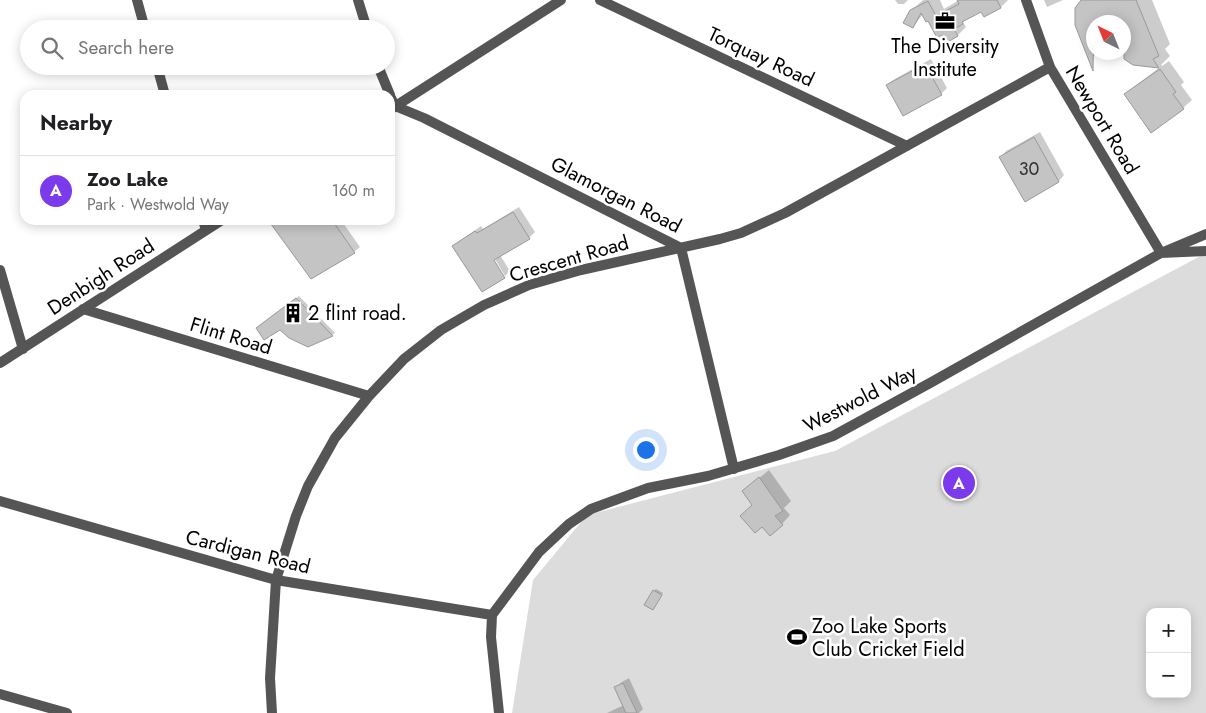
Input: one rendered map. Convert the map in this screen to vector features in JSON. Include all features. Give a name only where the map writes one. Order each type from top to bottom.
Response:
[{"type":"street","points":[[137,0],[143,20]]},
{"type":"street","points":[[358,0],[364,20]]},
{"type":"street","points":[[395,106],[561,0]]},
{"type":"street","name":"Torquay Road","points":[[600,0],[907,146]]},
{"type":"street","name":"Newport Road","points":[[1026,0],[1050,66],[1160,253]]},
{"type":"street","name":"Crescent Road","points":[[272,713],[270,678],[276,580],[296,516],[316,470],[335,438],[369,396],[404,359],[441,330],[484,305],[529,285],[582,270],[720,239],[756,227],[785,213],[1050,66]]},
{"type":"street","points":[[159,75],[163,90]]},
{"type":"street","points":[[382,75],[388,90]]},
{"type":"street","name":"Glamorgan Road","points":[[395,109],[424,118],[681,248],[734,469]]},
{"type":"street","name":"Denbigh Road","points":[[0,363],[83,309],[205,225]]},
{"type":"street","points":[[1160,253],[1206,234]]},
{"type":"street","name":"Westwold Way","points":[[492,616],[539,552],[569,524],[591,509],[648,488],[734,469],[833,436],[1160,253],[1206,251]]},
{"type":"street","points":[[0,270],[23,349]]},
{"type":"street","name":"Flint Road","points":[[83,309],[369,396]]},
{"type":"street","name":"Cardigan Road","points":[[0,501],[276,580],[492,616]]},
{"type":"street","points":[[492,616],[491,637],[499,713]]},
{"type":"street","points":[[0,694],[66,713]]},
{"type":"shaded area","points":[[1206,253],[1206,713],[512,713],[533,580],[587,515],[835,451]]},
{"type":"building","points":[[957,0],[997,0],[1001,8],[984,17],[981,12],[962,22],[963,24],[954,29],[958,36],[946,43],[942,35],[937,38],[928,21],[926,22],[921,13],[913,28],[903,23],[910,10],[928,1],[936,16],[959,4]]},
{"type":"building","points":[[1081,0],[1136,0],[1159,56],[1153,59],[1159,68],[1133,65],[1126,60],[1131,60],[1131,15],[1086,15],[1086,53],[1075,25],[1075,8]]},
{"type":"building","points":[[1089,60],[1093,60],[1093,71]]},
{"type":"building","points":[[925,64],[942,95],[903,116],[886,85]]},
{"type":"building","points":[[1160,69],[1176,92],[1173,94],[1184,109],[1151,133],[1124,94]]},
{"type":"building","points":[[1034,137],[1059,182],[1025,202],[999,157]]},
{"type":"building","points":[[513,212],[530,239],[494,260],[505,278],[482,292],[452,246],[475,231],[477,233]]},
{"type":"building","points":[[272,225],[335,225],[355,253],[311,279]]},
{"type":"building","name":"2 flint road.","points":[[296,298],[333,336],[308,347],[289,338],[280,330],[264,340],[256,328]]},
{"type":"building","points":[[759,477],[783,511],[775,516],[783,525],[770,536],[762,527],[755,533],[740,516],[752,505],[742,491]]},
{"type":"building","points":[[653,590],[662,595],[653,610],[644,605]]},
{"type":"building","points":[[623,683],[637,713],[626,713],[614,687]]},
{"type":"place","name":"The Diversity Institute","points":[[945,21]]},
{"type":"place","name":"2 flint road.","points":[[293,313]]},
{"type":"place","name":"Zoo Lake","points":[[959,483]]},
{"type":"place","name":"Zoo Lake Sports Club Cricket Field","points":[[797,637]]}]
